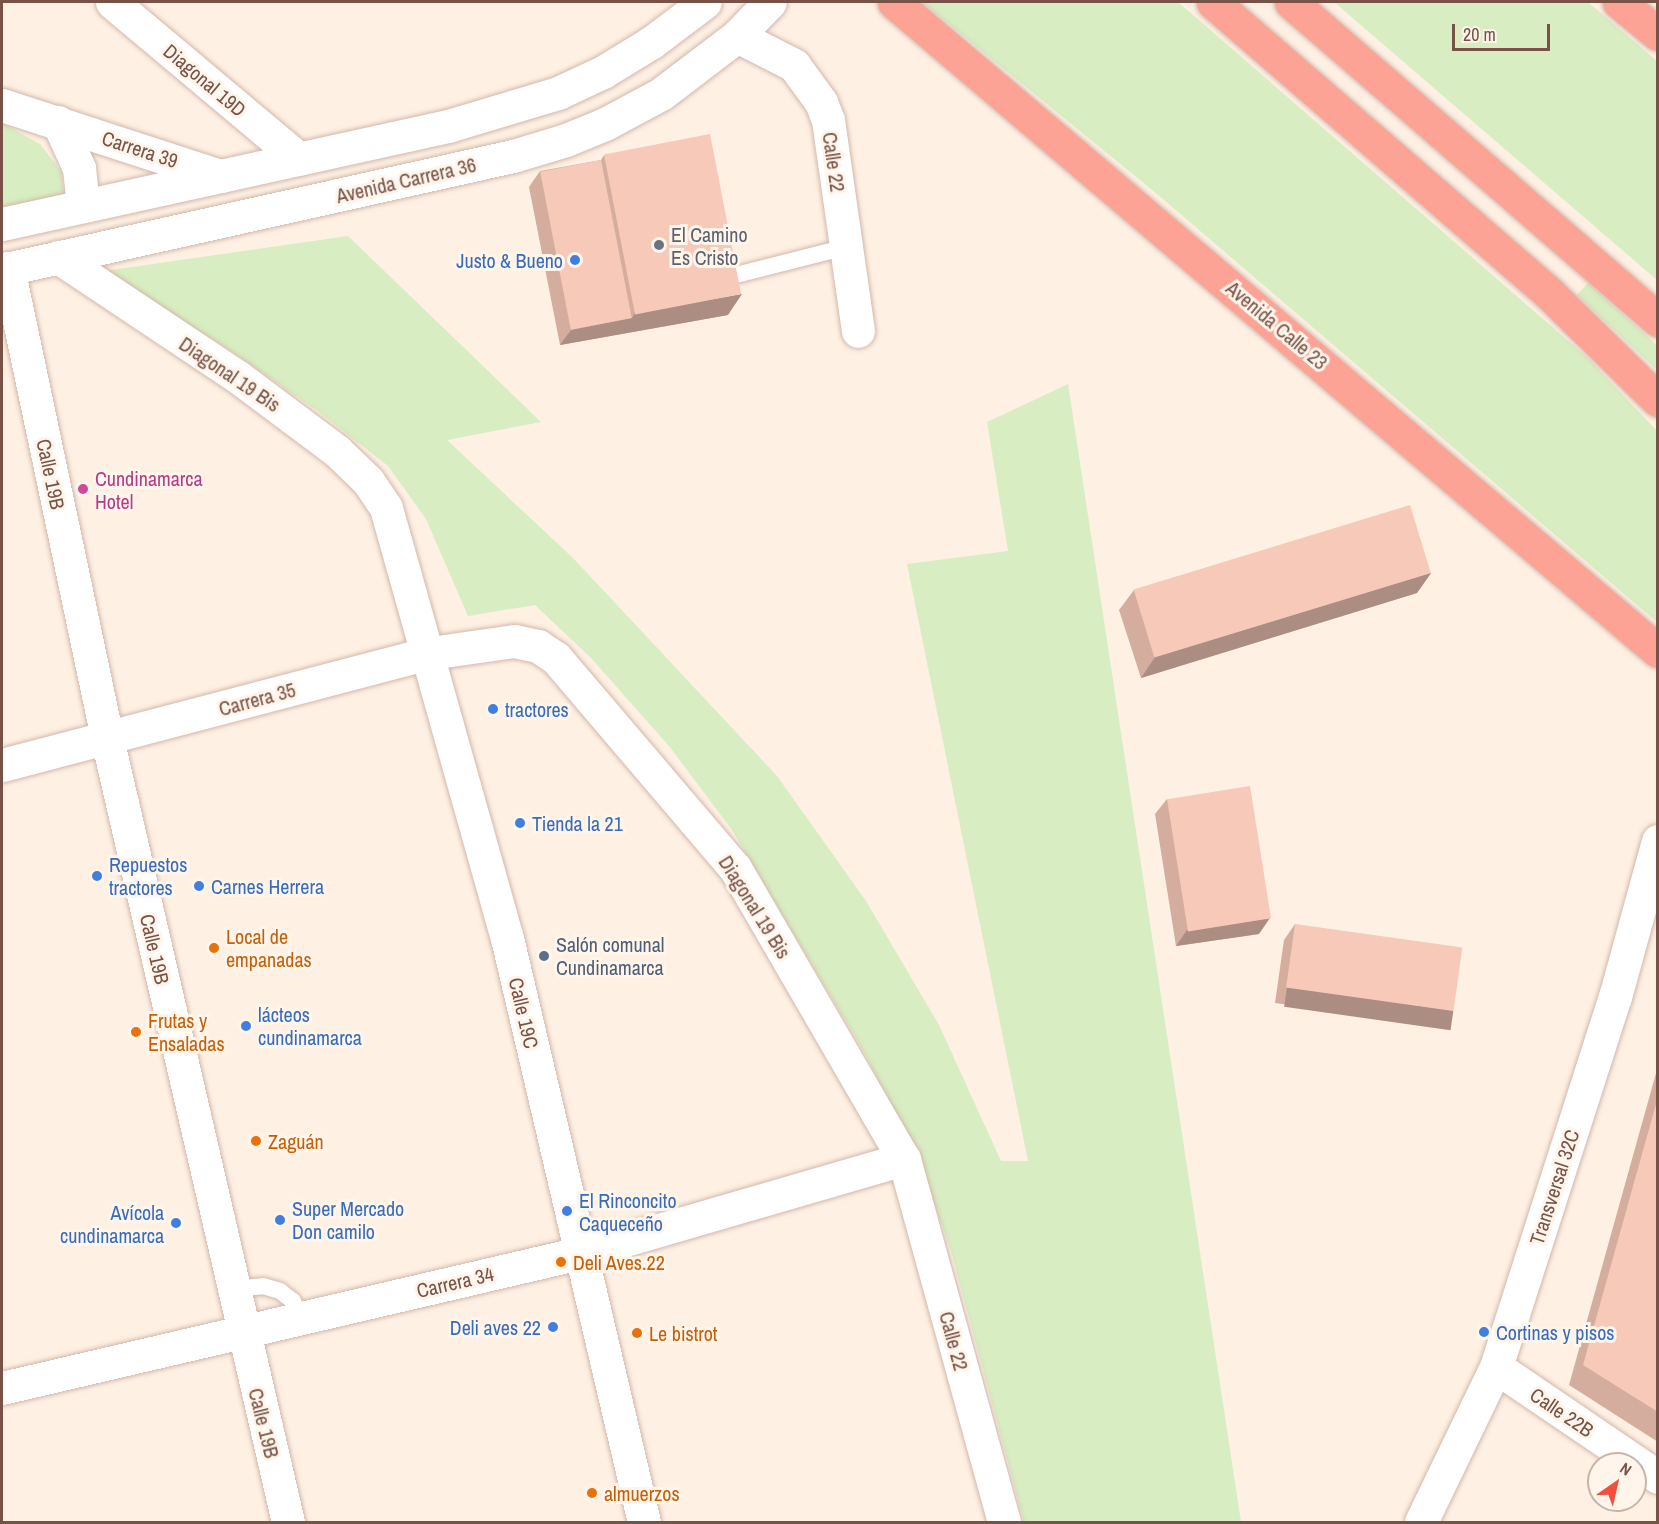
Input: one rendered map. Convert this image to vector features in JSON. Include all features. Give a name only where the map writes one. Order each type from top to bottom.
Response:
[{"type":"highway","name":"Avenida Calle 23","points":[[894,2],[1658,651]]},
{"type":"highway","points":[[1213,2],[1550,294],[1658,400]]},
{"type":"highway","points":[[1291,2],[1658,320]]},
{"type":"highway","points":[[1619,2],[1658,34]]},
{"type":"street","name":"Diagonal 19D","points":[[112,2],[299,159]]},
{"type":"street","points":[[2,224],[448,126],[558,93],[642,48],[705,2]]},
{"type":"street","name":"Avenida Carrera 36","points":[[5,269],[513,156],[566,140],[605,124],[660,94],[737,36],[770,2]]},
{"type":"street","name":"Calle 22","points":[[737,36],[794,65],[821,102],[828,120],[858,331]]},
{"type":"street","name":"Carrera 39","points":[[2,105],[221,176]]},
{"type":"street","name":"Carrera 39","points":[[58,122],[79,168],[83,206]]},
{"type":"street","points":[[48,214],[58,257]]},
{"type":"street","name":"Diagonal 19 Bis","points":[[58,257],[238,377],[337,451],[368,481],[387,508]]},
{"type":"street","name":"Calle 19B","points":[[5,269],[107,738],[231,1289],[288,1522]]},
{"type":"street","name":"Calle 19C","points":[[387,508],[430,653],[507,938],[579,1253],[644,1522]]},
{"type":"street","name":"Diagonal 19 Bis","points":[[514,641],[538,646],[556,658],[735,868],[904,1159]]},
{"type":"street","name":"Carrera 35","points":[[2,765],[430,653],[514,641]]},
{"type":"street","name":"Transversal 32C","points":[[1421,1522],[1496,1366],[1615,997],[1658,841]]},
{"type":"street","name":"Calle 22","points":[[904,1159],[1004,1522]]},
{"type":"street","name":"Carrera 34","points":[[2,1388],[579,1253],[904,1159]]},
{"type":"street","name":"Calle 22B","points":[[1496,1366],[1658,1477]]},
{"type":"lane","points":[[728,277],[846,247]]},
{"type":"lane","points":[[231,1289],[263,1286],[280,1291],[294,1301],[299,1319]]},
{"type":"green space","points":[[922,2],[1178,2],[1588,358],[1657,431],[1657,622],[1157,194]]},
{"type":"green space","points":[[1334,2],[1588,2],[1657,61],[1657,280]]},
{"type":"green space","points":[[2,123],[40,144],[61,171],[64,194],[2,210]]},
{"type":"green space","points":[[348,236],[541,422],[447,440],[573,558],[777,776],[866,901],[939,1025],[1001,1161],[1028,1161],[907,564],[1008,551],[987,422],[1068,384],[1241,1522],[1024,1522],[951,1251],[917,1154],[864,1052],[732,830],[669,746],[591,658],[535,605],[468,616],[426,519],[388,466],[319,412],[234,353],[104,271]]},
{"type":"green space","points":[[1588,283],[1657,345],[1657,370],[1577,295]]},
{"type":"building","name":"El Camino Es Cristo","points":[[710,134],[741,294],[635,315],[604,155]]},
{"type":"building","name":"Justo & Bueno","points":[[601,160],[632,318],[571,330],[540,172]]},
{"type":"building","points":[[1410,505],[1431,573],[1154,657],[1134,589]]},
{"type":"building","points":[[1250,786],[1271,918],[1188,931],[1167,799]]},
{"type":"building","points":[[1295,924],[1462,948],[1453,1011],[1286,987]]},
{"type":"building","points":[[1658,1097],[1658,1412],[1583,1365]]},
{"type":"place","name":"El Camino Es Cristo","points":[[659,245]]},
{"type":"place","name":"Justo & Bueno","points":[[575,260]]},
{"type":"place","name":"Cundinamarca Hotel","points":[[83,489]]},
{"type":"place","name":"tractores","points":[[493,709]]},
{"type":"place","name":"Tienda la 21","points":[[520,823]]},
{"type":"place","name":"Repuestos tractores","points":[[97,876]]},
{"type":"place","name":"Carnes Herrera","points":[[199,886]]},
{"type":"place","name":"Local de empanadas","points":[[214,948]]},
{"type":"place","name":"Salón comunal Cundinamarca","points":[[544,956]]},
{"type":"place","name":"lácteos cundinamarca","points":[[246,1026]]},
{"type":"place","name":"Frutas y Ensaladas","points":[[136,1032]]},
{"type":"place","name":"Zaguán","points":[[256,1141]]},
{"type":"place","name":"El Rinconcito Caqueceño","points":[[567,1211]]},
{"type":"place","name":"Super Mercado Don camilo","points":[[280,1220]]},
{"type":"place","name":"Avícola cundinamarca","points":[[176,1223]]},
{"type":"place","name":"Deli Aves.22","points":[[561,1262]]},
{"type":"place","name":"Deli aves 22","points":[[553,1327]]},
{"type":"place","name":"Cortinas y pisos","points":[[1484,1332]]},
{"type":"place","name":"Le bistrot","points":[[637,1333]]},
{"type":"place","name":"almuerzos","points":[[592,1493]]}]
